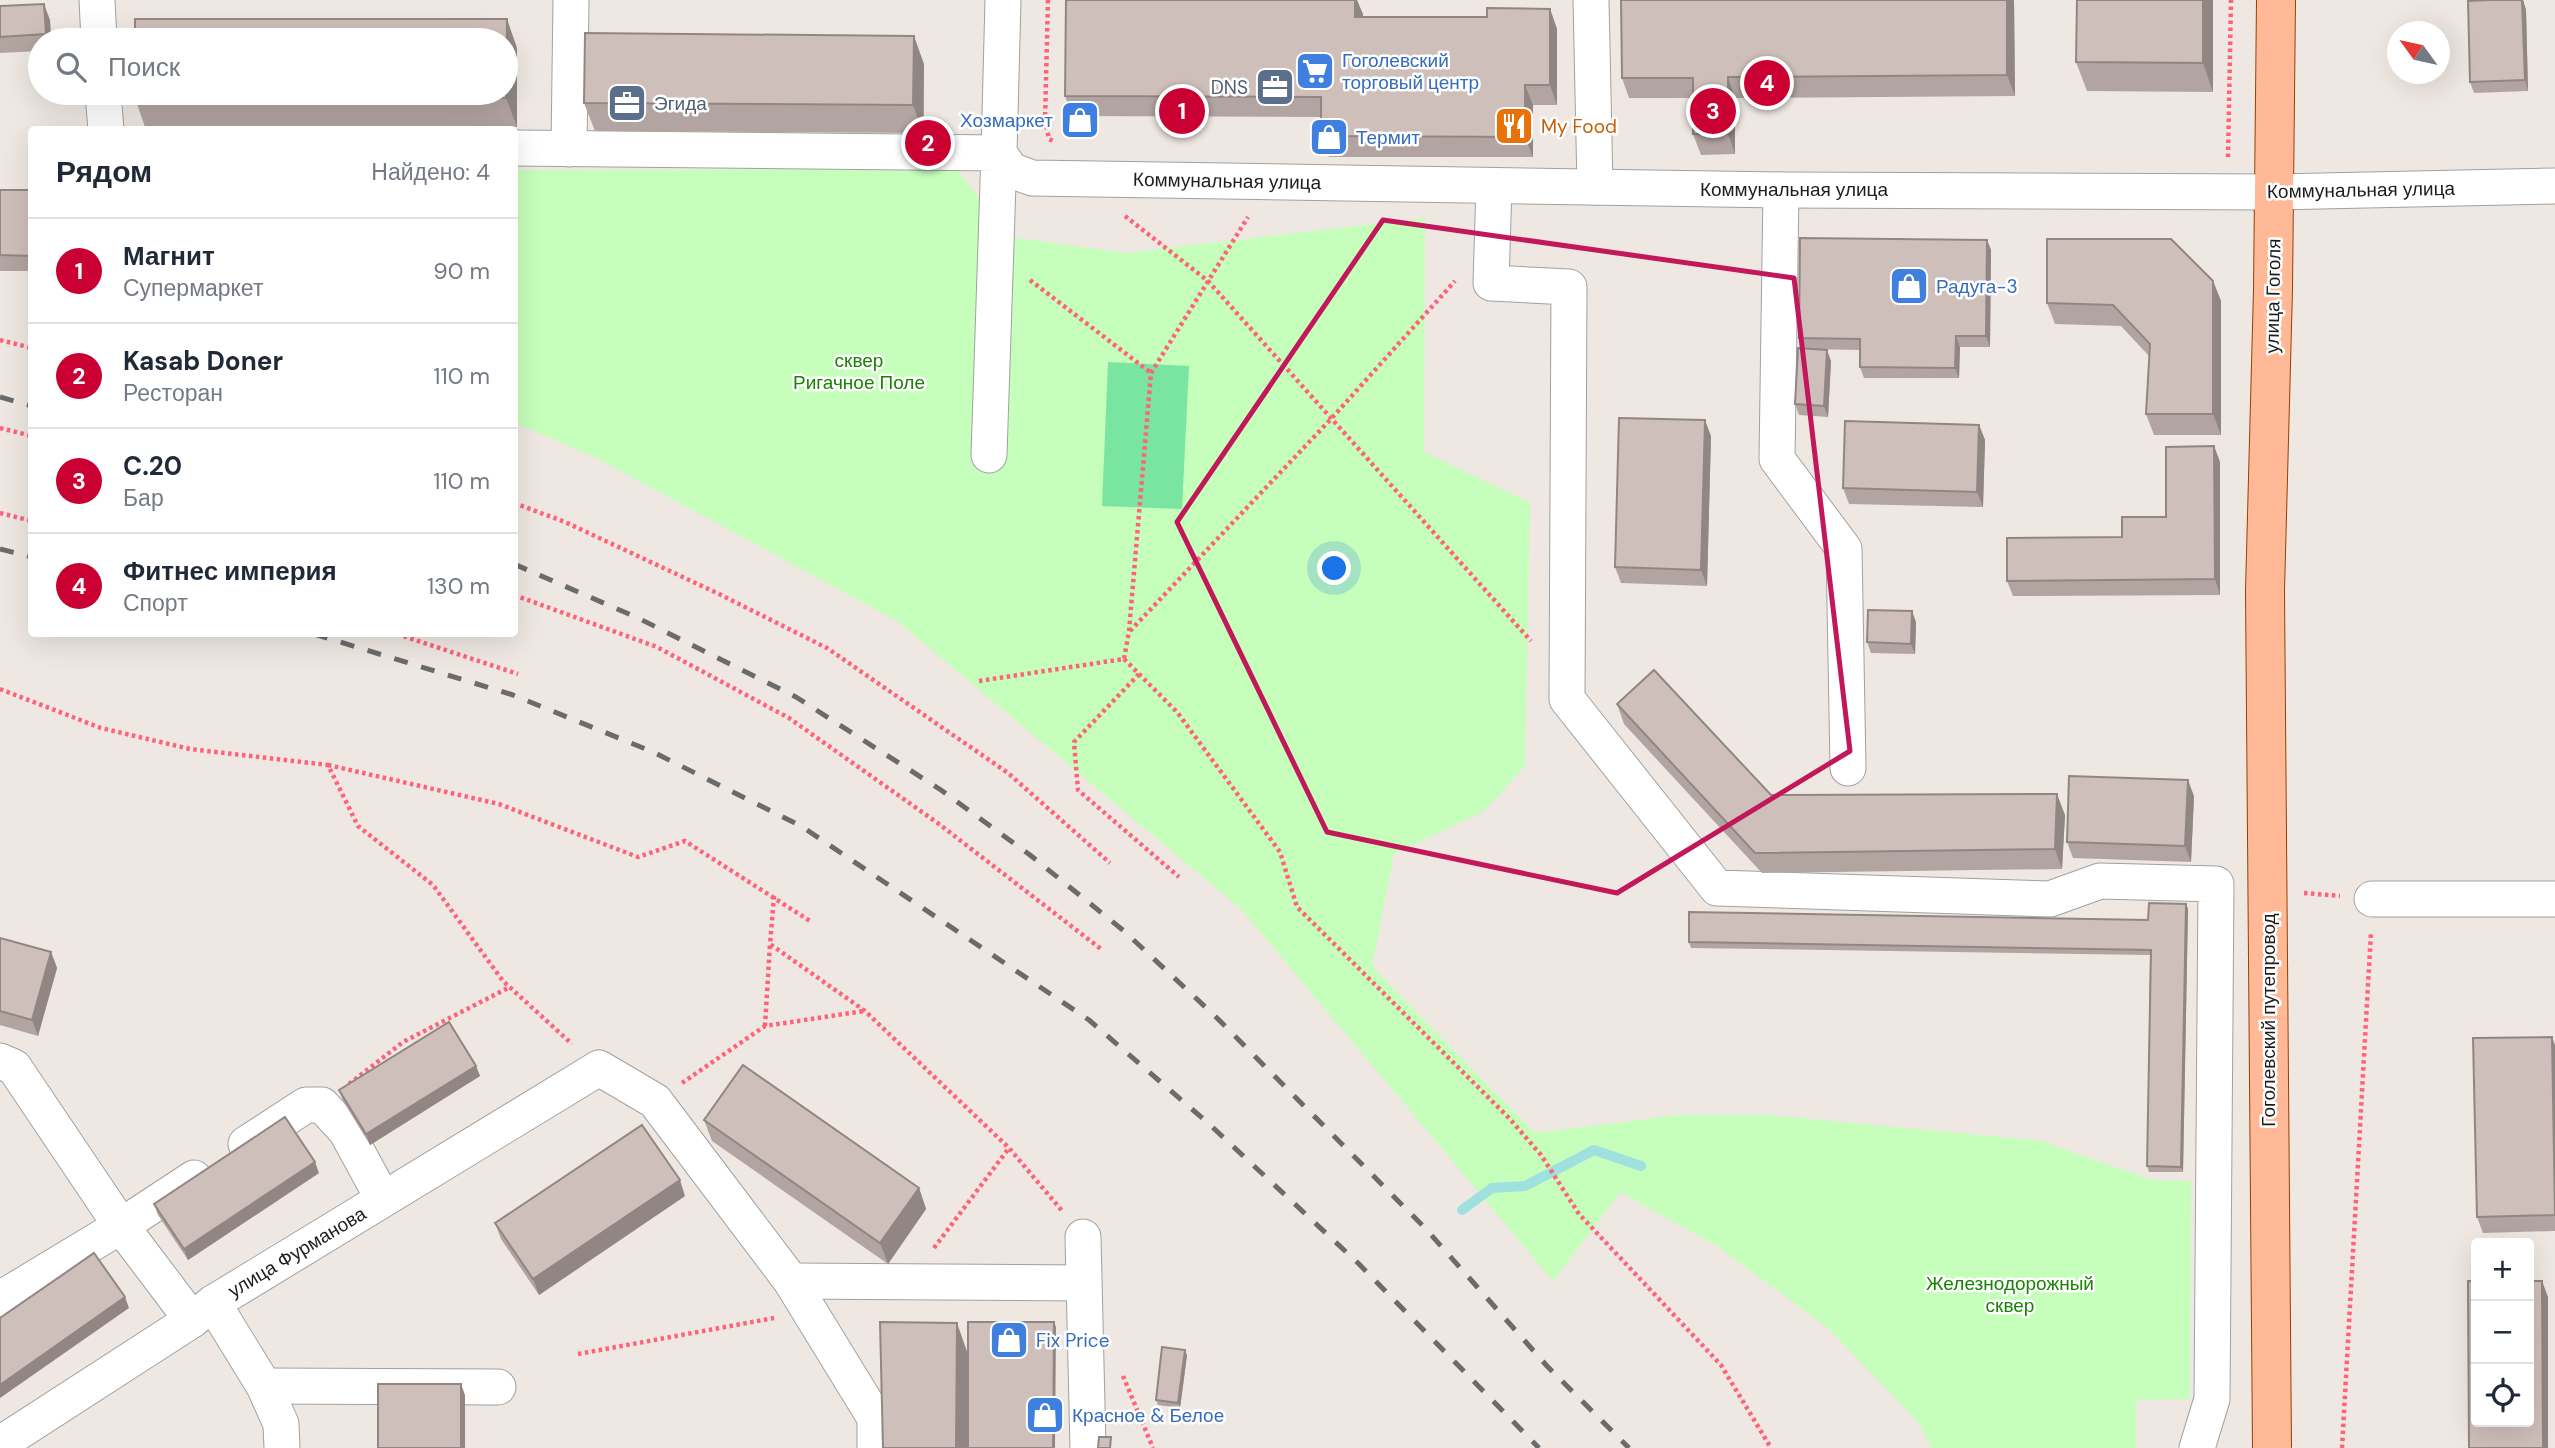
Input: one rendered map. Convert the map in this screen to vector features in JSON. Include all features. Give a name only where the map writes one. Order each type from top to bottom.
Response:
[{"type":"main road","name":"улица Гоголя","points":[[2265,591],[2275,192],[2276,0]]},
{"type":"main road","name":"Гоголевский путепровод","points":[[2265,591],[2272,1448]]},
{"type":"street","points":[[97,0],[98,28]]},
{"type":"street","points":[[569,149],[570,0]]},
{"type":"street","points":[[989,455],[1003,0]]},
{"type":"street","points":[[1591,0],[1594,187]]},
{"type":"street","points":[[104,105],[106,126]]},
{"type":"street","points":[[518,148],[999,153]]},
{"type":"street","name":"Коммунальная улица","points":[[999,153],[1011,170],[1032,178],[1781,190],[2275,192],[2555,186]]},
{"type":"street","points":[[1494,186],[1491,283],[1569,287],[1567,699],[1717,888],[2050,899],[2100,881],[2216,884],[2212,1399],[2197,1448]]},
{"type":"street","points":[[1781,190],[1777,459],[1844,549],[1848,768]]},
{"type":"street","points":[[2372,899],[2555,899]]},
{"type":"street","points":[[0,1061],[14,1067],[121,1226],[202,1311],[264,1387],[281,1424],[282,1448]]},
{"type":"street","points":[[599,1068],[655,1101],[791,1281],[875,1418],[875,1448]]},
{"type":"street","name":"улица Фурманова","points":[[0,1444],[202,1311],[599,1068]]},
{"type":"street","points":[[0,1299],[121,1226],[306,1105],[322,1105],[346,1131],[383,1199]]},
{"type":"street","points":[[1083,1237],[1088,1448]]},
{"type":"street","points":[[791,1281],[1083,1283]]},
{"type":"street","points":[[264,1387],[498,1387]]},
{"type":"path","points":[[2228,158],[2231,0]]},
{"type":"path","points":[[1124,659],[1129,631],[1151,373],[1270,182]]},
{"type":"path","points":[[1121,213],[1208,281],[1531,642]]},
{"type":"path","points":[[1129,631],[1331,419],[1492,240]]},
{"type":"path","points":[[996,254],[1151,373]]},
{"type":"path","points":[[0,340],[28,347]]},
{"type":"path","points":[[0,428],[28,435]]},
{"type":"path","points":[[518,504],[565,522],[827,648],[1008,773],[1110,863]]},
{"type":"path","points":[[0,513],[28,520]]},
{"type":"path","points":[[518,596],[657,648],[789,718],[939,824],[1101,948]]},
{"type":"path","points":[[406,637],[518,674]]},
{"type":"path","points":[[1124,659],[1177,712],[1280,852],[1297,907],[1509,1118],[1541,1155],[1579,1214],[1721,1365],[1771,1448]]},
{"type":"path","points":[[979,681],[1124,659]]},
{"type":"path","points":[[1139,674],[1074,742],[1078,790],[1179,877]]},
{"type":"path","points":[[0,689],[101,728],[190,749],[328,765],[499,804],[638,858],[685,841],[810,921]]},
{"type":"path","points":[[328,765],[358,826],[433,885],[510,987],[599,1068]]},
{"type":"path","points":[[765,1026],[774,896]]},
{"type":"path","points":[[2342,1448],[2372,899]]},
{"type":"path","points":[[770,944],[865,1011],[1009,1148],[1038,1181]]},
{"type":"path","points":[[322,1105],[403,1042],[510,987]]},
{"type":"path","points":[[655,1101],[765,1026],[865,1011]]},
{"type":"path","points":[[911,1281],[1009,1148]]},
{"type":"path","points":[[578,1354],[810,1312]]},
{"type":"path","points":[[1087,1342],[1115,1356],[1153,1448]]},
{"type":"highlighted area","points":[[1383,220],[1794,278],[1850,751],[1617,893],[1327,832],[1177,522]]},
{"type":"green space","name":"сквер Ригачное Поле","points":[[957,169],[1009,237],[1127,253],[1425,218],[1424,452],[1530,503],[1525,766],[1484,811],[1394,854],[1372,967],[1535,1133],[1680,1115],[1768,1115],[2041,1141],[2152,1180],[2191,1181],[2190,1399],[2136,1400],[2136,1448],[1932,1448],[1919,1423],[1828,1328],[1717,1246],[1620,1192],[1553,1281],[1241,909],[897,621],[595,457],[518,424],[518,170]]},
{"type":"green space","points":[[1108,362],[1189,366],[1182,509],[1102,506]]},
{"type":"building","name":"Гоголевский торговый центр","points":[[1066,0],[1355,0],[1355,17],[1487,17],[1487,8],[1550,9],[1550,85],[1525,85],[1525,137],[1321,136],[1321,97],[1065,96]]},
{"type":"building","points":[[1621,0],[2007,0],[2007,75],[1728,77],[1728,134],[1693,134],[1693,78],[1622,78]]},
{"type":"building","points":[[2077,0],[2203,0],[2203,63],[2076,62]]},
{"type":"building","points":[[2522,0],[2525,80],[2470,82],[2468,1]]},
{"type":"building","points":[[44,4],[46,28],[28,28],[28,35],[0,37],[0,6]]},
{"type":"building","points":[[135,19],[507,19],[507,28],[135,28]]},
{"type":"building","points":[[585,33],[914,36],[913,105],[584,103]]},
{"type":"building","points":[[921,130],[931,130],[931,145],[921,145]]},
{"type":"building","points":[[0,190],[28,190],[28,256],[0,255]]},
{"type":"building","points":[[1800,238],[1987,240],[1986,336],[1956,336],[1955,368],[1860,367],[1860,339],[1799,338]]},
{"type":"building","points":[[2047,239],[2171,239],[2213,281],[2213,414],[2146,414],[2150,344],[2113,305],[2047,303]]},
{"type":"building","points":[[1798,348],[1827,350],[1824,406],[1795,404]]},
{"type":"building","points":[[1619,418],[1705,420],[1701,570],[1615,567]]},
{"type":"building","points":[[1845,421],[1979,425],[1977,492],[1843,488]]},
{"type":"building","points":[[2214,446],[2215,579],[2007,581],[2007,538],[2122,537],[2122,517],[2166,517],[2166,447]]},
{"type":"building","points":[[1868,610],[1912,611],[1911,644],[1867,642]]},
{"type":"building","points":[[1654,670],[1771,795],[2057,794],[2055,849],[1755,853],[1617,704]]},
{"type":"building","points":[[2069,776],[2188,780],[2185,846],[2067,842]]},
{"type":"building","points":[[2149,903],[2186,904],[2181,1167],[2147,1166],[2151,950],[1689,942],[1689,912],[2148,920]]},
{"type":"building","points":[[0,938],[51,952],[32,1020],[0,1011]]},
{"type":"building","points":[[449,1022],[476,1066],[366,1134],[339,1090]]},
{"type":"building","points":[[2552,1037],[2555,1215],[2477,1217],[2473,1038]]},
{"type":"building","points":[[743,1065],[919,1188],[880,1243],[704,1120]]},
{"type":"building","points":[[285,1117],[315,1162],[184,1249],[154,1204]]},
{"type":"building","points":[[642,1125],[680,1180],[533,1279],[495,1223]]},
{"type":"building","points":[[94,1253],[125,1297],[0,1385],[0,1318]]},
{"type":"building","points":[[2468,1281],[2471,1281],[2471,1427],[2534,1427],[2534,1281],[2542,1281],[2543,1448],[2469,1448]]},
{"type":"building","points":[[880,1322],[957,1323],[956,1448],[883,1448]]},
{"type":"building","points":[[968,1322],[1054,1322],[1053,1448],[968,1448]]},
{"type":"building","points":[[1162,1347],[1185,1350],[1178,1403],[1156,1400]]},
{"type":"building","points":[[378,1384],[461,1384],[461,1448],[378,1448]]},
{"type":"building","points":[[1099,1437],[1111,1437],[1110,1448],[1098,1448]]},
{"type":"waterway","points":[[1462,1210],[1492,1188],[1525,1186],[1594,1150],[1641,1166]]},
{"type":"railway","points":[[0,397],[28,405]]},
{"type":"railway","points":[[0,549],[28,556]]},
{"type":"railway","points":[[518,566],[638,618],[796,697],[941,790],[1030,855],[1124,931],[1215,1016],[1426,1229],[1547,1366],[1629,1448]]},
{"type":"railway","points":[[324,637],[513,695],[653,752],[801,826],[1089,1020],[1208,1123],[1359,1264],[1539,1448]]},
{"type":"place","name":"Гоголевский торговый центр","points":[[1315,71]]},
{"type":"place","name":"Фитнес империя","points":[[1767,83]]},
{"type":"place","name":"DNS","points":[[1275,87]]},
{"type":"place","name":"Эгида","points":[[627,103]]},
{"type":"place","name":"Магнит","points":[[1182,111]]},
{"type":"place","name":"C.20","points":[[1713,111]]},
{"type":"place","name":"Хозмаркет","points":[[1080,120]]},
{"type":"place","name":"My Food","points":[[1514,126]]},
{"type":"place","name":"Термит","points":[[1329,137]]},
{"type":"place","name":"Kasab Doner","points":[[928,143]]},
{"type":"place","name":"Радуга-3","points":[[1909,286]]},
{"type":"place","name":"Fix Price","points":[[1009,1340]]},
{"type":"place","name":"Красное & Белое","points":[[1045,1415]]},
{"type":"park label","name":"Железнодорожный сквер","points":[[2010,1294]]}]
